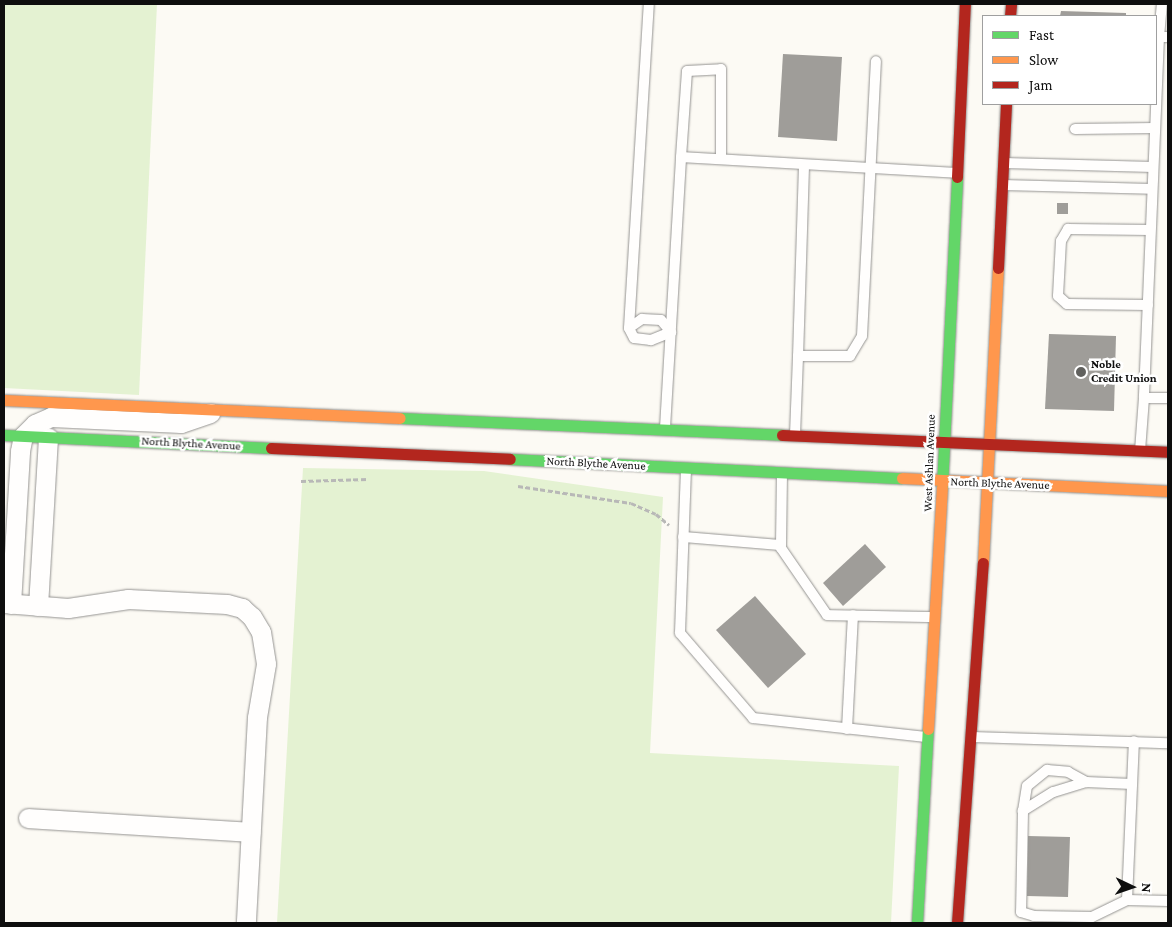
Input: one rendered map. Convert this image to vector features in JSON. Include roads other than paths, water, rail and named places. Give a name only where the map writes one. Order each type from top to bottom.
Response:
[{"type":"street","name":"West Ashlan Avenue","points":[[917,923],[943,482],[966,4]]},
{"type":"street","points":[[958,923],[989,483],[1006,105]]},
{"type":"street","name":"North Blythe Avenue","points":[[4,400],[216,411],[665,428],[1168,452]]},
{"type":"street","name":"North Blythe Avenue","points":[[23,436],[35,424],[51,418],[181,423],[216,411]]},
{"type":"street","name":"North Blythe Avenue","points":[[4,435],[943,482],[1168,491]]},
{"type":"street","points":[[23,436],[16,526],[7,603],[68,608],[128,599],[207,603],[242,608],[252,617],[261,632],[266,664],[257,717],[246,923]]},
{"type":"street","points":[[38,606],[48,437]]},
{"type":"street","points":[[16,526],[43,527]]},
{"type":"street","points":[[28,818],[250,832]]},
{"type":"lane","points":[[649,4],[629,328],[634,338],[651,340],[671,332]]},
{"type":"lane","points":[[1140,451],[1148,305],[1151,189],[1164,37],[1162,4]]},
{"type":"lane","points":[[798,356],[850,356],[862,336],[876,61]]},
{"type":"lane","points":[[665,428],[687,71],[721,69],[721,158]]},
{"type":"lane","points":[[1075,129],[1155,128]]},
{"type":"lane","points":[[681,157],[721,158],[804,166],[957,173]]},
{"type":"lane","points":[[1003,163],[1153,167]]},
{"type":"lane","points":[[795,435],[804,166]]},
{"type":"lane","points":[[1002,185],[1151,189]]},
{"type":"lane","points":[[1148,305],[1067,304],[1058,296],[1061,241],[1068,230],[1150,230]]},
{"type":"lane","points":[[629,328],[642,319],[660,320],[671,332]]},
{"type":"lane","points":[[1144,398],[1168,398]]},
{"type":"lane","points":[[686,468],[680,633],[753,718],[927,737]]},
{"type":"lane","points":[[782,474],[781,545],[826,615],[935,616]]},
{"type":"lane","points":[[683,537],[781,545]]},
{"type":"lane","points":[[847,729],[853,615]]},
{"type":"lane","points":[[971,737],[1168,743]]},
{"type":"lane","points":[[1127,900],[1134,742]]},
{"type":"lane","points":[[1086,782],[1068,772],[1047,770],[1027,786],[1023,811],[1021,912],[1034,916],[1092,917],[1127,900],[1168,901]]},
{"type":"lane","points":[[1023,811],[1053,792],[1086,782],[1132,784]]},
{"type":"place","name":"Noble Credit Union","points":[[1081,372]]}]
